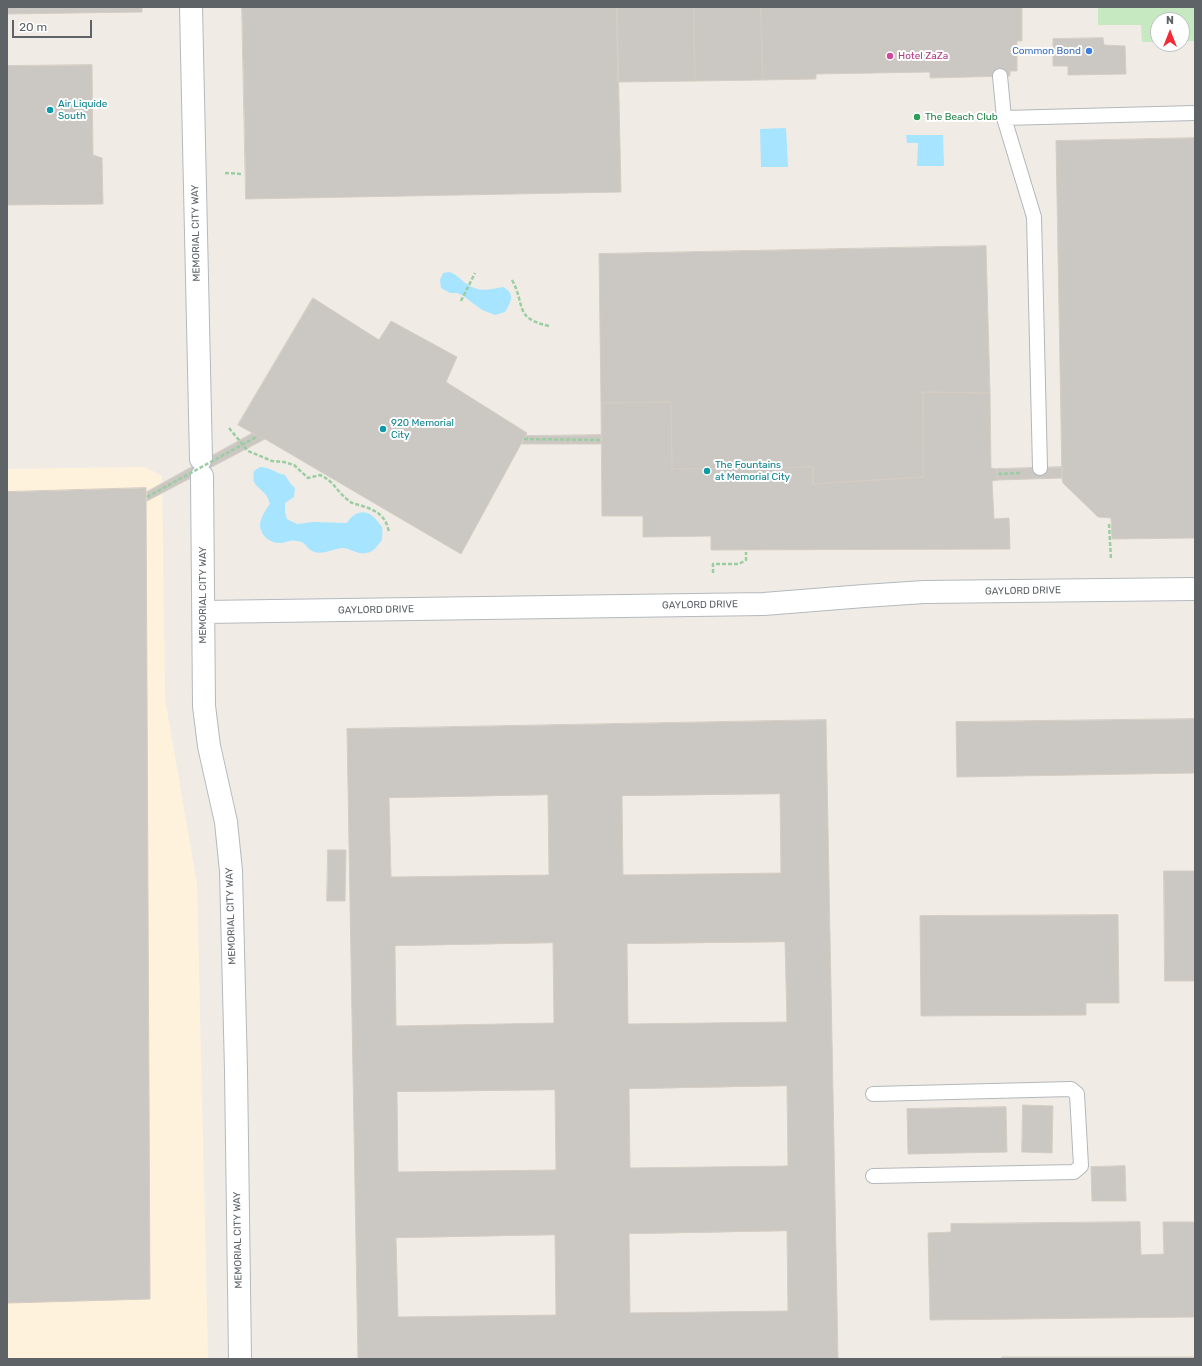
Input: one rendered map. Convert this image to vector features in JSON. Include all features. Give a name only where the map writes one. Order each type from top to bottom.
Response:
[{"type":"street","name":"MEMORIAL CITY WAY","points":[[191,7],[202,467],[204,706],[209,746],[226,822],[231,871],[236,1077],[240,1359]]},
{"type":"street","name":"GAYLORD DRIVE","points":[[204,612],[756,604],[924,592],[1195,589]]},
{"type":"lane","points":[[1000,76],[1004,118],[1034,217],[1040,468]]},
{"type":"lane","points":[[1004,118],[1195,113]]},
{"type":"lane","points":[[873,1094],[1071,1089],[1077,1094],[1081,1166],[1074,1172],[873,1176]]},
{"type":"path","points":[[225,173],[243,174]]},
{"type":"path","points":[[461,301],[475,273]]},
{"type":"path","points":[[512,280],[516,287],[521,308],[527,317],[535,322],[549,326]]},
{"type":"path","points":[[230,428],[248,452],[272,461],[294,465],[308,478],[320,475],[329,479],[347,500],[354,504],[365,506],[383,516],[390,533]]},
{"type":"path","points":[[147,497],[258,436]]},
{"type":"path","points":[[524,439],[602,440]]},
{"type":"path","points":[[1109,524],[1111,560]]},
{"type":"path","points":[[713,573],[713,564],[740,564],[746,560],[746,552]]},
{"type":"shaded area","points":[[145,467],[162,476],[165,699],[197,884],[208,1359],[7,1359],[7,469]]},
{"type":"green space","points":[[1098,7],[1195,7],[1195,41],[1190,41],[1190,12],[1150,12],[1150,42],[1142,42],[1141,25],[1098,25]]},
{"type":"water","points":[[786,128],[788,167],[761,167],[760,129]]},
{"type":"water","points":[[906,135],[943,135],[944,166],[917,166],[918,143],[907,143]]},
{"type":"water","points":[[449,272],[474,288],[487,290],[503,287],[510,292],[510,302],[505,312],[495,315],[482,310],[462,295],[450,293],[441,288],[440,280],[443,273]]},
{"type":"water","points":[[260,467],[285,475],[295,488],[294,497],[285,503],[287,519],[297,524],[313,522],[347,523],[354,515],[362,512],[370,514],[374,517],[382,527],[382,540],[373,550],[363,553],[342,548],[319,553],[310,550],[300,542],[292,540],[280,543],[272,542],[263,535],[260,528],[261,519],[270,504],[266,495],[254,483],[253,480],[254,471]]},
{"type":"building","points":[[7,7],[142,7],[142,12],[7,14]]},
{"type":"building","points":[[242,7],[617,7],[621,192],[246,199]]},
{"type":"building","points":[[617,7],[694,7],[695,81],[618,82]]},
{"type":"building","points":[[694,7],[761,7],[763,80],[695,81]]},
{"type":"building","name":"Hotel ZaZa","points":[[761,7],[1022,7],[1022,41],[1017,41],[1017,71],[1010,71],[1010,76],[930,78],[930,72],[816,74],[816,79],[763,80]]},
{"type":"building","name":"Common Bond","points":[[1103,38],[1104,45],[1125,46],[1126,74],[1068,75],[1068,66],[1053,66],[1053,39]]},
{"type":"building","name":"Air Liquide South","points":[[92,65],[93,155],[102,158],[103,204],[7,205],[7,66]]},
{"type":"building","points":[[1195,138],[1195,538],[1112,539],[1111,518],[1098,517],[1063,483],[1062,478],[1056,141]]},
{"type":"building","points":[[986,246],[990,393],[923,392],[923,477],[813,484],[813,467],[672,469],[671,402],[601,403],[599,254]]},
{"type":"building","name":"920 Memorial City","points":[[313,298],[379,340],[391,321],[457,357],[446,382],[527,433],[461,554],[265,439],[238,425]]},
{"type":"building","name":"The Fountains at Memorial City","points":[[923,392],[990,393],[991,468],[997,469],[998,474],[998,480],[992,481],[994,519],[1009,518],[1010,549],[711,550],[711,536],[643,537],[643,516],[602,516],[601,403],[671,402],[672,469],[813,467],[813,484],[923,477]]},
{"type":"building","points":[[253,433],[265,439],[147,501],[147,492]]},
{"type":"building","points":[[601,435],[601,444],[522,444],[526,436]]},
{"type":"building","points":[[1062,467],[1062,478],[998,480],[997,469]]},
{"type":"building","points":[[146,488],[150,1299],[7,1303],[7,492]]},
{"type":"building","points":[[1195,719],[1195,773],[957,777],[956,722]]},
{"type":"building","points":[[826,720],[838,1359],[358,1359],[347,729]],"holes":[[[780,794],[781,873],[623,875],[622,796]],[[548,795],[549,875],[391,877],[389,798]],[[785,942],[787,1022],[628,1024],[627,944]],[[553,943],[554,1023],[396,1026],[395,946]],[[787,1086],[788,1166],[630,1168],[629,1089]],[[555,1090],[556,1170],[398,1172],[397,1092]],[[787,1231],[788,1311],[630,1313],[629,1234]],[[555,1235],[556,1315],[398,1317],[396,1238]]]},
{"type":"building","points":[[328,850],[346,850],[345,901],[327,901]]},
{"type":"building","points":[[1164,871],[1195,871],[1195,981],[1165,981]]},
{"type":"building","points":[[1118,915],[1119,1003],[1086,1003],[1086,1015],[921,1016],[920,916]]},
{"type":"building","points":[[1023,1105],[1053,1106],[1052,1153],[1022,1152]]},
{"type":"building","points":[[1006,1107],[1007,1152],[908,1154],[907,1109]]},
{"type":"building","points":[[1125,1166],[1126,1201],[1092,1201],[1091,1167]]},
{"type":"building","points":[[1140,1222],[1141,1255],[1164,1254],[1163,1222],[1195,1222],[1195,1317],[930,1320],[928,1233],[951,1232],[951,1224]]},
{"type":"building","points":[[1002,1357],[1195,1357],[1195,1359],[1001,1359]]},
{"type":"place","name":"Common Bond","points":[[1089,51]]},
{"type":"place","name":"Hotel ZaZa","points":[[890,56]]},
{"type":"place","name":"Air Liquide South","points":[[50,110]]},
{"type":"place","name":"The Beach Club","points":[[917,117]]},
{"type":"place","name":"920 Memorial City","points":[[383,429]]},
{"type":"place","name":"The Fountains at Memorial City","points":[[707,471]]}]
